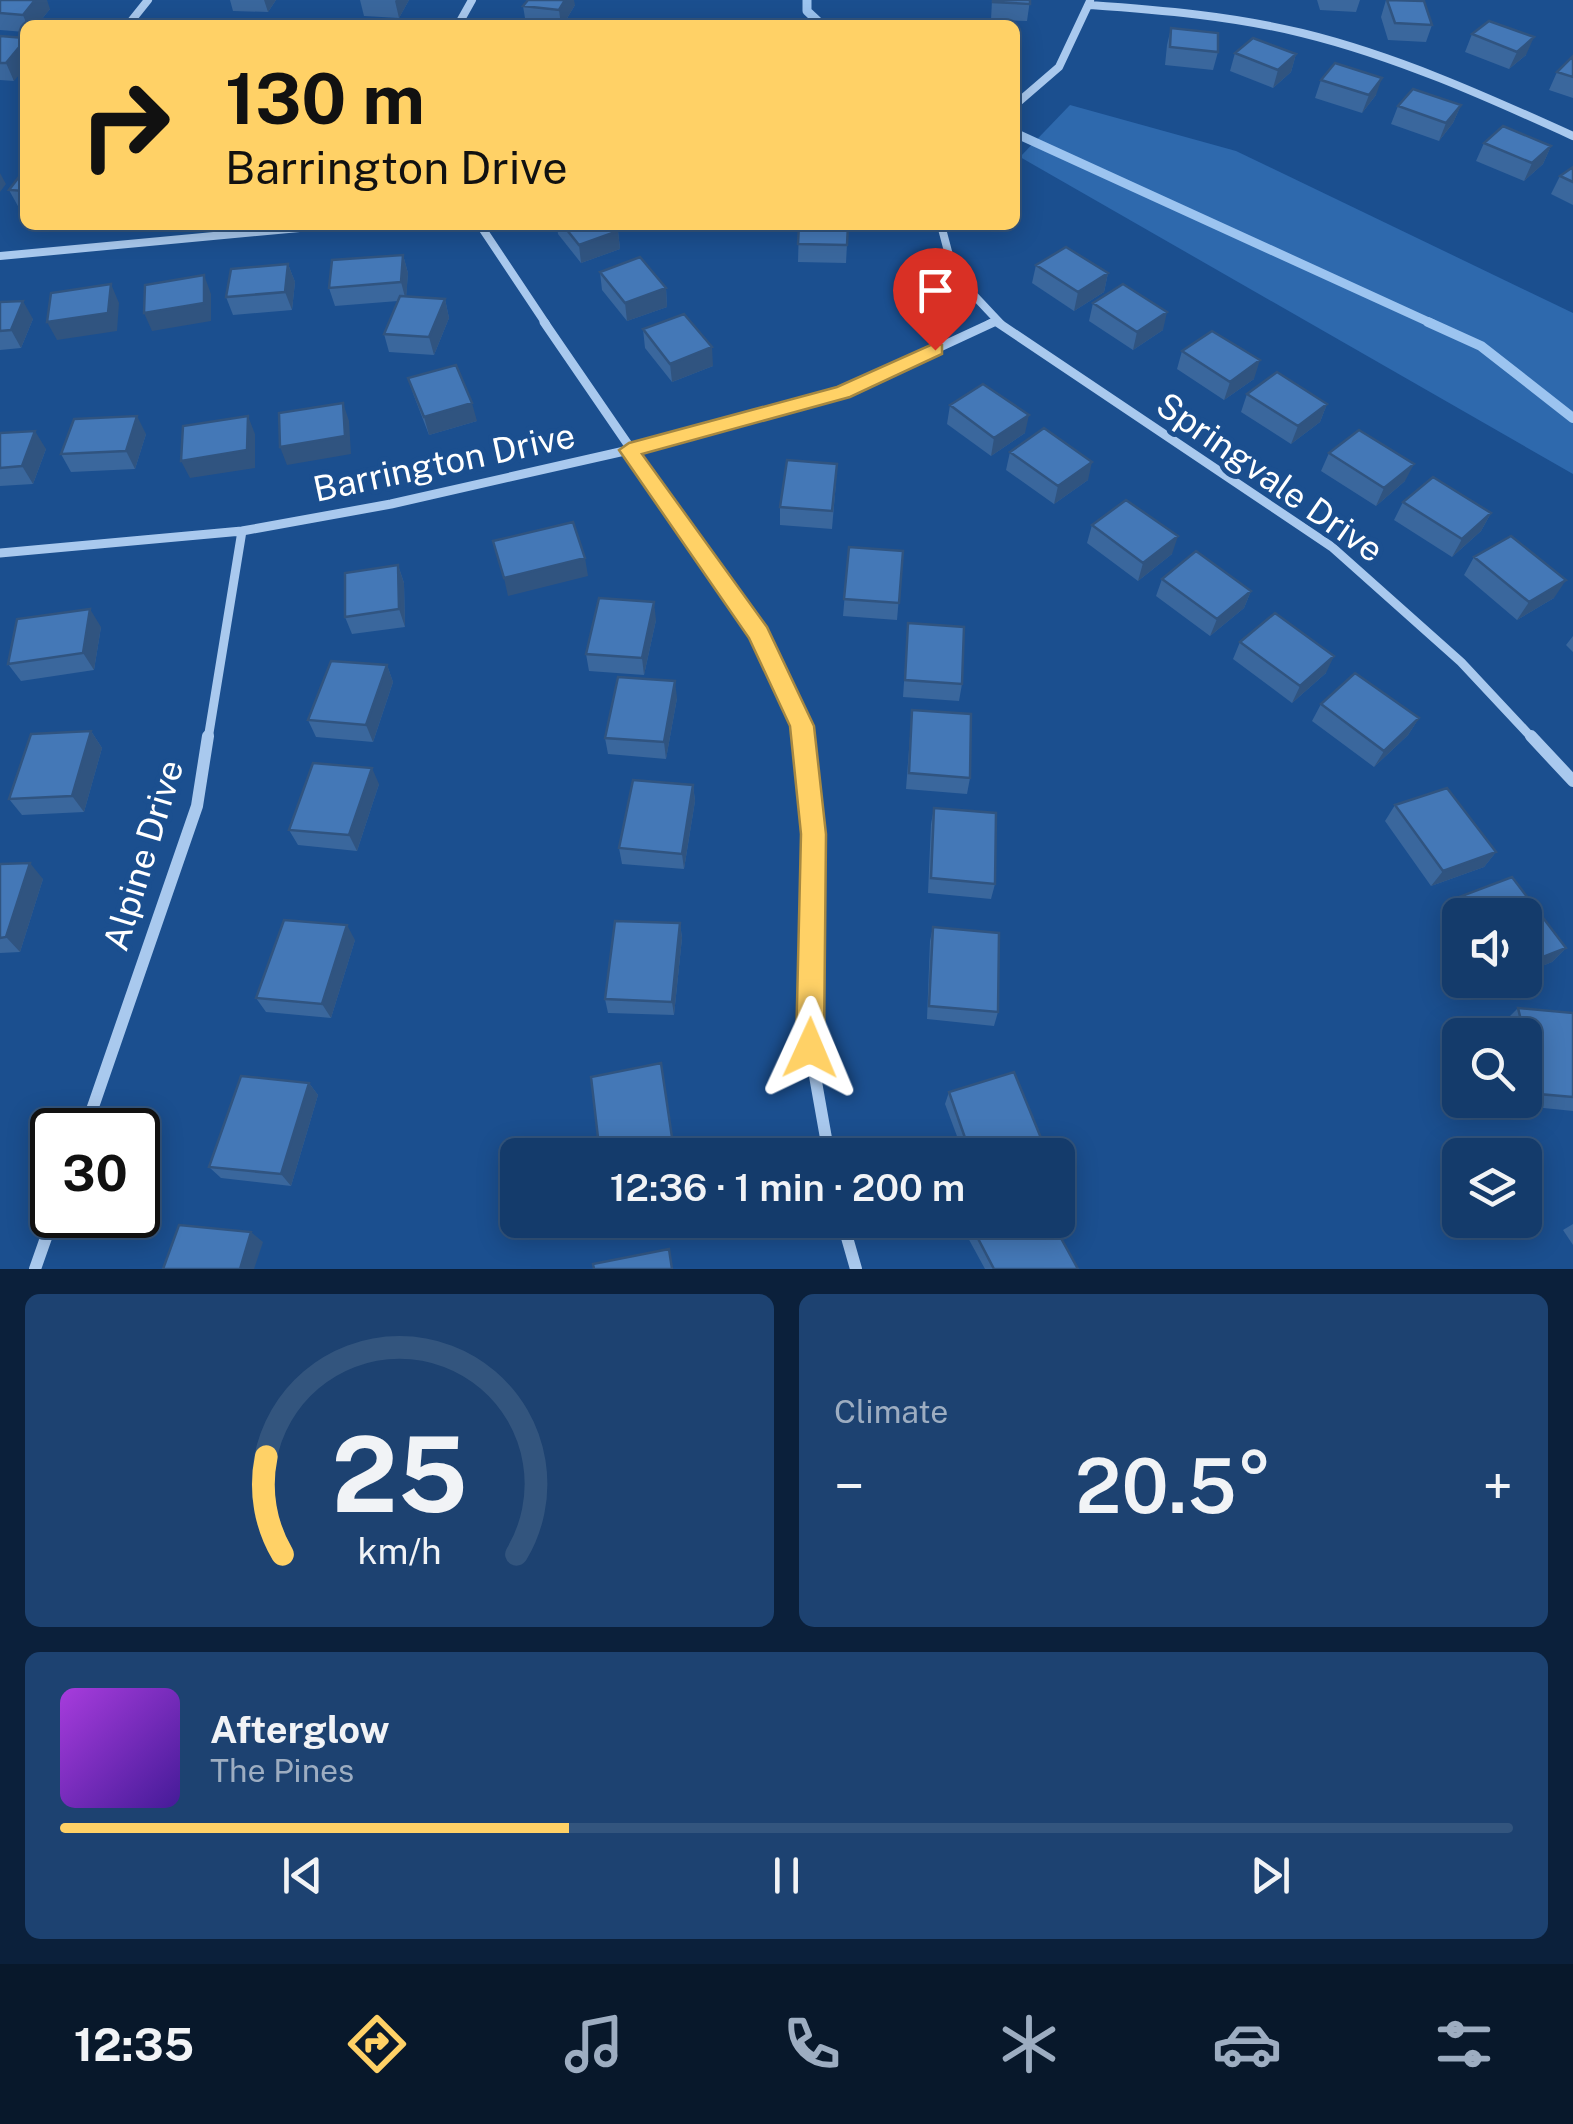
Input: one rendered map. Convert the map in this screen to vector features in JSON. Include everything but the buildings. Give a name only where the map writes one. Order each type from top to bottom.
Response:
[{"type":"street","points":[[131,20],[148,0]]},
{"type":"street","points":[[1020,102],[1059,67],[1090,2],[1216,16],[1332,41],[1508,106],[1573,136]]},
{"type":"street","points":[[0,256],[278,230]]},
{"type":"street","points":[[483,230],[629,450],[758,634],[802,726],[814,834],[810,1048],[826,1138]]},
{"type":"street","name":"Springvale Drive","points":[[942,230],[954,274],[996,321],[1332,547],[1462,662],[1573,781]]},
{"type":"street","name":"Barrington Drive","points":[[0,553],[242,531],[391,504],[629,450],[844,392],[996,321]]},
{"type":"street","name":"Alpine Drive","points":[[93,1108],[196,806],[242,531]]},
{"type":"street","points":[[35,1269],[46,1238]]},
{"type":"street","points":[[847,1238],[856,1269]]},
{"type":"shaded area","points":[[1070,105],[1236,151],[1573,313],[1573,474],[1020,157]]},
{"type":"waterway","points":[[807,0],[807,11],[817,20]]},
{"type":"waterway","points":[[1020,135],[1433,324]]},
{"type":"waterway","points":[[1428,322],[1481,346],[1573,418]]},
{"type":"route","points":[[810,1048],[814,834],[802,726],[758,634],[629,450],[844,392],[935,350]]}]
